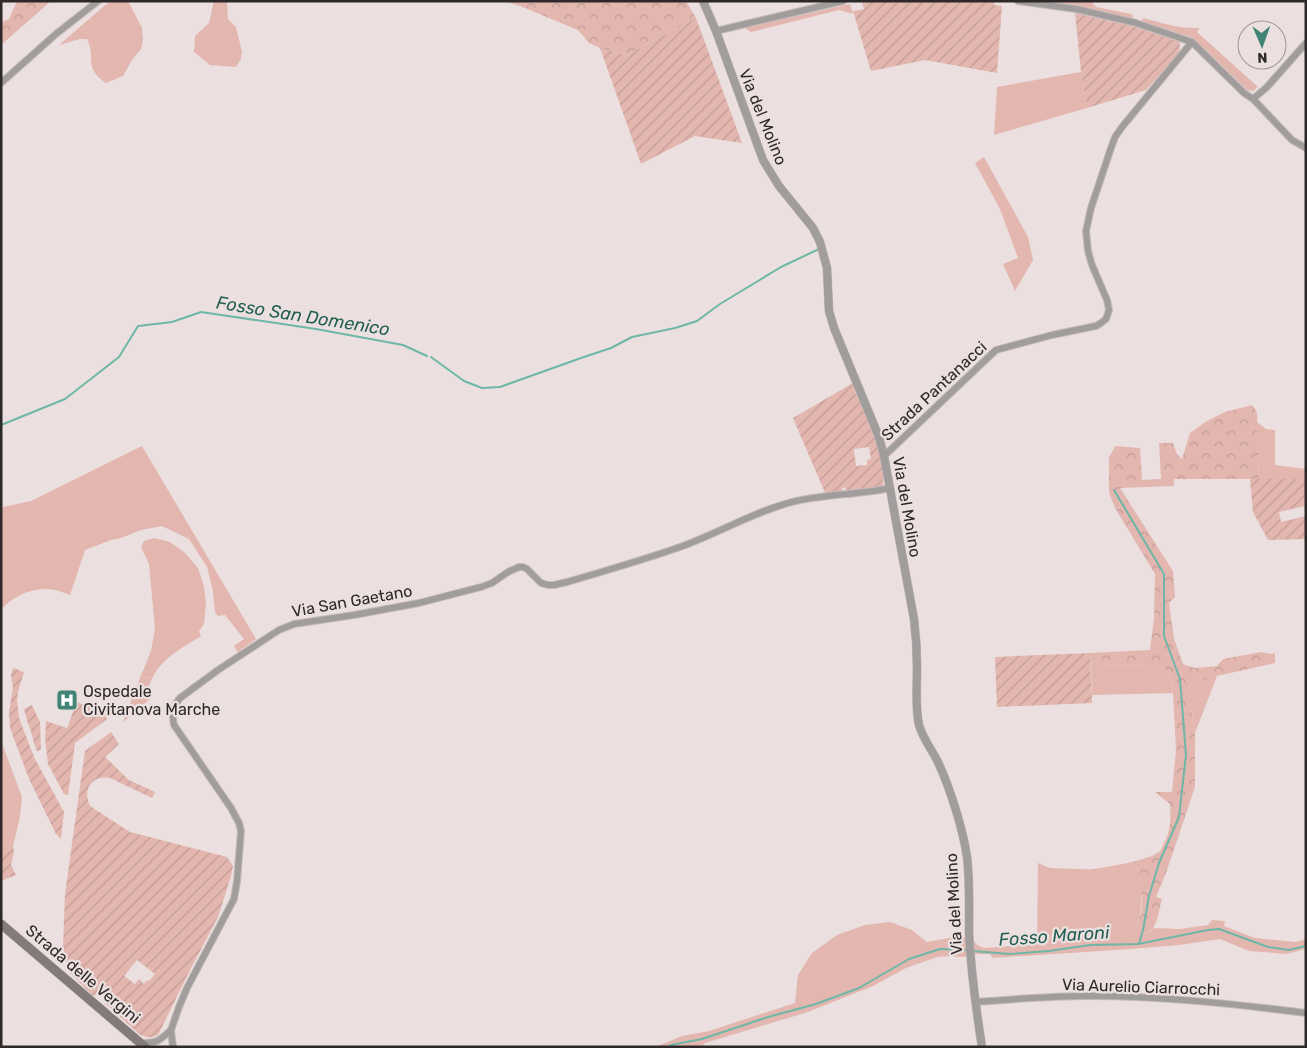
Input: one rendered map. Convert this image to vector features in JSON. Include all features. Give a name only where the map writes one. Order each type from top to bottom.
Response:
[{"type":"main road","name":"Strada delle Vergini","points":[[1,924],[142,1045]]},
{"type":"street","points":[[1,83],[56,34],[98,1]]},
{"type":"street","name":"Via del Molino","points":[[703,1],[716,31],[763,160],[778,186],[813,228],[820,242],[827,268],[829,311],[834,328],[879,437],[914,619],[917,645],[918,719],[923,736],[938,762],[946,782],[964,840],[969,877],[971,963],[982,1047]]},
{"type":"street","points":[[716,31],[843,1]]},
{"type":"street","points":[[1018,1],[1076,9],[1136,23],[1192,42],[1244,93],[1253,99],[1292,140],[1306,148]]},
{"type":"street","name":"Strada Pantanacci","points":[[884,456],[996,350],[1052,335],[1096,326],[1106,319],[1108,306],[1092,266],[1086,241],[1091,208],[1116,137],[1140,103],[1192,42]]},
{"type":"street","points":[[1253,99],[1306,43]]},
{"type":"street","name":"Via San Gaetano","points":[[172,1047],[172,1030],[179,1007],[234,898],[241,832],[232,808],[174,725],[174,710],[180,698],[218,670],[279,630],[294,624],[354,616],[428,601],[486,586],[519,567],[527,569],[542,583],[554,585],[680,547],[776,507],[799,501],[890,488]]},
{"type":"street","name":"Via Aurelio Ciarrocchi","points":[[975,1002],[1048,997],[1128,997],[1184,1000],[1306,1013]]},
{"type":"street","points":[[142,1045],[151,1042],[158,1044],[172,1030]]},
{"type":"green space","points":[[17,1],[51,1],[1,45],[1,22],[9,19]]},
{"type":"green space","points":[[110,1],[128,1],[142,28],[143,40],[141,49],[123,76],[106,83],[94,72],[87,39],[59,45]]},
{"type":"green space","points":[[214,1],[227,1],[228,19],[236,27],[242,52],[241,59],[236,67],[210,65],[194,52],[195,36],[209,23]]},
{"type":"green space","points":[[504,1],[686,1],[696,18],[627,55],[600,48],[589,43],[578,30]]},
{"type":"green space","points":[[987,1],[994,2],[994,5],[1002,6],[997,73],[925,60],[871,71],[853,11],[864,9],[862,2]]},
{"type":"green space","points":[[1039,1],[1087,1],[1092,2],[1096,7],[1133,16],[1132,19]]},
{"type":"green space","points":[[850,4],[853,14],[839,10],[751,32],[745,28]]},
{"type":"green space","points":[[1075,13],[1135,27],[1180,42],[1179,54],[1146,90],[1087,108]]},
{"type":"green space","points":[[696,18],[742,143],[695,136],[641,164],[600,48],[627,55]]},
{"type":"green space","points":[[1143,18],[1178,27],[1200,28],[1197,32],[1258,87],[1253,91],[1247,90],[1193,38],[1142,22]]},
{"type":"green space","points":[[1081,72],[1087,108],[994,135],[997,87]]},
{"type":"green space","points":[[984,157],[1028,237],[1033,260],[1015,291],[1003,264],[1018,258],[1000,209],[975,163]]},
{"type":"green space","points":[[853,383],[856,395],[858,395],[872,428],[879,451],[882,463],[883,486],[881,488],[846,491],[845,487],[842,488],[843,493],[826,495],[793,418]],"holes":[[[869,447],[871,459],[867,460],[867,465],[856,466],[854,449]]]},
{"type":"green space","points":[[1252,405],[1257,412],[1259,479],[1174,479],[1174,486],[1120,488],[1173,571],[1175,597],[1169,603],[1174,639],[1183,664],[1195,668],[1217,666],[1223,659],[1261,652],[1275,653],[1275,663],[1190,684],[1189,694],[1195,733],[1195,787],[1156,897],[1162,899],[1157,919],[1153,928],[1143,935],[1136,937],[1135,928],[1140,918],[1142,906],[1139,868],[1089,870],[1155,855],[1160,851],[1166,840],[1170,825],[1170,804],[1155,792],[1172,792],[1176,750],[1173,693],[1170,674],[1160,665],[1091,666],[1090,653],[1150,650],[1154,618],[1155,574],[1115,508],[1109,493],[1109,458],[1115,446],[1140,448],[1142,480],[1161,479],[1159,443],[1173,443],[1177,454],[1182,459],[1190,433],[1207,421],[1225,412]]},
{"type":"green space","points":[[1257,422],[1266,429],[1275,430],[1275,465],[1306,469],[1306,479],[1259,479]]},
{"type":"green space","points":[[142,446],[256,639],[238,652],[234,646],[244,639],[225,615],[218,616],[215,612],[213,591],[207,567],[189,539],[162,526],[141,530],[85,550],[70,595],[57,590],[40,589],[19,596],[1,609],[1,510],[3,507],[31,501]]},
{"type":"green space","points":[[1250,479],[1306,479],[1306,509],[1305,506],[1279,512],[1281,522],[1306,516],[1306,539],[1268,540],[1253,512]]},
{"type":"green space","points":[[154,538],[170,542],[184,552],[198,568],[204,587],[206,603],[204,624],[199,631],[201,636],[162,664],[153,677],[140,678],[151,651],[155,629],[149,564],[141,547],[144,541]]},
{"type":"green space","points":[[1090,653],[1092,703],[997,707],[995,657]]},
{"type":"green space","points":[[1160,665],[1170,674],[1173,693],[1092,695],[1091,666]]},
{"type":"green space","points":[[13,668],[24,672],[17,700],[19,718],[34,757],[64,812],[61,839],[56,834],[29,779],[10,728],[9,712],[13,688],[11,675]]},
{"type":"green space","points":[[1217,676],[1195,733],[1189,694],[1190,684]]},
{"type":"green space","points":[[153,677],[149,685],[150,699],[123,722],[140,678]]},
{"type":"green space","points":[[77,702],[103,712],[107,719],[75,743],[68,795],[64,794],[48,764],[45,739],[46,721],[67,728]]},
{"type":"green space","points":[[32,705],[40,722],[41,749],[39,751],[37,751],[24,709]]},
{"type":"green space","points":[[111,732],[119,744],[105,757],[129,780],[155,792],[152,798],[110,778],[98,779],[90,784],[88,789],[87,794],[90,806],[130,832],[227,857],[233,866],[218,917],[158,1035],[153,1037],[139,1034],[105,1003],[106,999],[98,993],[93,996],[69,972],[63,947],[65,894],[85,751]],"holes":[[[137,960],[155,974],[144,984],[139,979],[135,984],[124,976]]]},
{"type":"green space","points":[[1,743],[22,797],[20,817],[13,846],[1,848]]},
{"type":"green space","points":[[13,846],[14,852],[11,865],[16,875],[1,881],[1,848]]},
{"type":"green space","points":[[1038,863],[1050,868],[1108,870],[1139,868],[1142,891],[1140,919],[1134,929],[1146,934],[1154,928],[1180,929],[1208,925],[1212,920],[1225,921],[1224,926],[1255,938],[1295,942],[1306,939],[1306,949],[1286,954],[1249,951],[1220,939],[1179,945],[993,958],[990,954],[937,957],[906,968],[873,986],[808,1012],[705,1043],[701,1047],[655,1047],[682,1036],[709,1031],[795,1003],[798,975],[812,953],[837,935],[865,925],[890,922],[912,930],[927,942],[960,936],[973,940],[977,945],[984,948],[1037,944]]},
{"type":"waterway","name":"Fosso San Domenico","points":[[431,357],[464,381],[482,388],[500,387],[611,348],[632,337],[675,328],[697,321],[720,304],[781,267],[819,249]]},
{"type":"waterway","name":"Fosso San Domenico","points":[[1,425],[65,399],[119,357],[138,326],[172,322],[201,312],[316,329],[403,345],[427,356]]},
{"type":"waterway","points":[[1114,490],[1164,574],[1164,636],[1180,679],[1186,755],[1179,817],[1159,863],[1149,896],[1139,944]]},
{"type":"waterway","name":"Fosso Maroni","points":[[972,951],[1010,954],[1090,945],[1138,944],[1219,929],[1268,947],[1289,950],[1306,946]]},
{"type":"waterway","name":"Fosso Maroni","points":[[668,1047],[702,1039],[768,1017],[816,1004],[859,988],[909,959],[940,949],[967,950]]},
{"type":"place","name":"Ospedale Civitanova Marche","points":[[67,700]]}]
